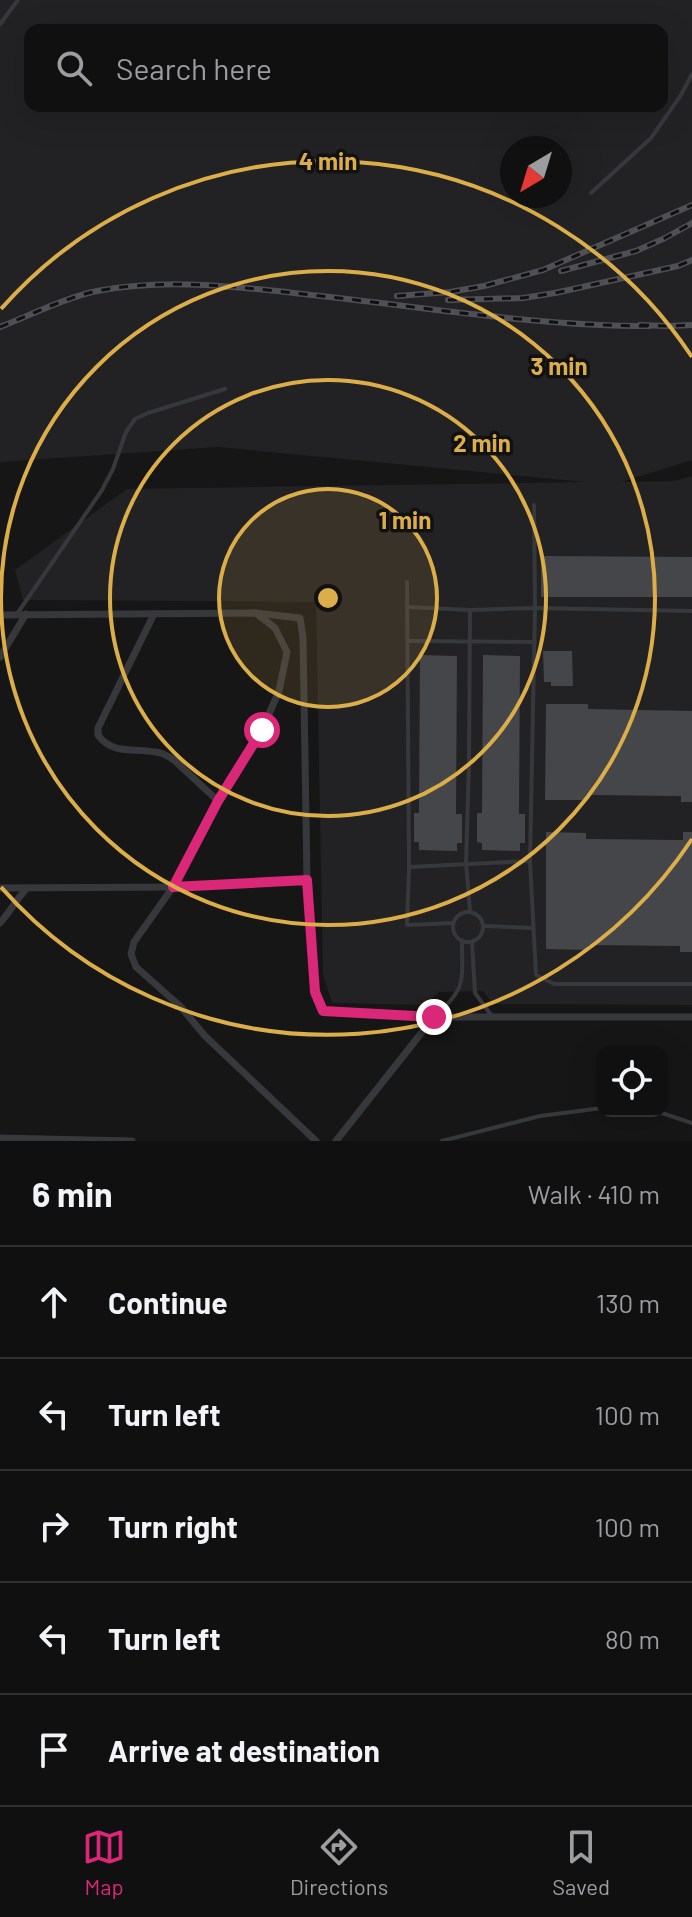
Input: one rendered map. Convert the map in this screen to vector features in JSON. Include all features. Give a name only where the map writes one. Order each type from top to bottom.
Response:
[{"type":"street","points":[[0,615],[255,613],[300,618],[303,637],[307,880],[315,992],[323,1011],[434,1017],[692,1017]]},
{"type":"street","points":[[255,613],[275,628],[287,652],[279,691],[262,730],[218,801],[173,887],[134,942],[131,954],[136,967],[180,1006],[205,1036],[316,1141]]},
{"type":"street","points":[[0,657],[21,614]]},
{"type":"street","points":[[154,614],[98,728],[98,735],[116,748],[166,755],[218,801]]},
{"type":"street","points":[[0,888],[173,887],[307,880]]},
{"type":"street","points":[[0,923],[27,888]]},
{"type":"street","points":[[336,1141],[434,1017]]},
{"type":"street","points":[[0,1138],[132,1141]]},
{"type":"lane","points":[[0,24],[18,0]]},
{"type":"lane","points":[[591,193],[651,138],[692,74]]},
{"type":"lane","points":[[21,614],[102,490],[126,432],[135,419],[225,389]]},
{"type":"lane","points":[[534,505],[535,642],[530,861],[536,975],[554,984],[692,984]]},
{"type":"lane","points":[[407,582],[407,925],[453,923]]},
{"type":"lane","points":[[408,607],[692,611]]},
{"type":"lane","points":[[470,610],[466,863],[470,911]]},
{"type":"lane","points":[[408,641],[535,642]]},
{"type":"lane","points":[[409,867],[530,861]]},
{"type":"lane","points":[[470,911],[480,916],[484,926],[481,937],[472,942],[462,941],[454,934],[453,923],[459,914],[470,911]]},
{"type":"lane","points":[[484,926],[533,928]]},
{"type":"lane","points":[[434,1017],[453,1000],[462,982],[462,941]]},
{"type":"lane","points":[[472,942],[475,993],[493,1017]]},
{"type":"lane","points":[[442,1141],[540,1116],[596,1109]]},
{"type":"lane","points":[[668,1115],[692,1123]]},
{"type":"shaded area","points":[[0,0],[692,0],[692,460],[621,482],[674,481],[692,476],[692,1005],[493,1004],[483,991],[439,992],[425,1005],[332,1003],[323,974],[316,602],[23,600],[15,570],[127,489],[585,482],[218,447],[0,462]]},
{"type":"building","points":[[541,556],[692,557],[692,597],[541,597]]},
{"type":"building","points":[[543,651],[572,651],[573,686],[551,686],[551,682],[544,682]]},
{"type":"building","points":[[420,655],[457,656],[456,814],[462,814],[462,843],[457,843],[457,851],[419,850],[419,842],[414,842],[414,813],[419,813]]},
{"type":"building","points":[[483,655],[520,656],[519,814],[525,814],[525,843],[520,843],[520,851],[482,850],[482,843],[477,842],[477,813],[482,813]]},
{"type":"building","points":[[546,704],[588,704],[588,709],[692,711],[692,802],[681,802],[681,796],[587,795],[587,800],[545,800]]},
{"type":"building","points":[[546,832],[586,833],[586,839],[683,840],[683,832],[692,832],[692,952],[680,952],[680,946],[588,945],[588,950],[546,949]]},
{"type":"railway","points":[[397,296],[484,286],[543,270],[692,205]]},
{"type":"railway","points":[[561,271],[636,251],[692,223]]},
{"type":"railway","points":[[448,300],[523,298],[555,293],[678,266],[692,260]]},
{"type":"railway","points":[[0,327],[97,291],[181,284],[265,290],[526,320],[649,326]]},
{"type":"railway","points":[[640,325],[692,325]]},
{"type":"route","points":[[262,730],[218,801],[173,887],[307,880],[315,992],[323,1011],[434,1017]]}]
